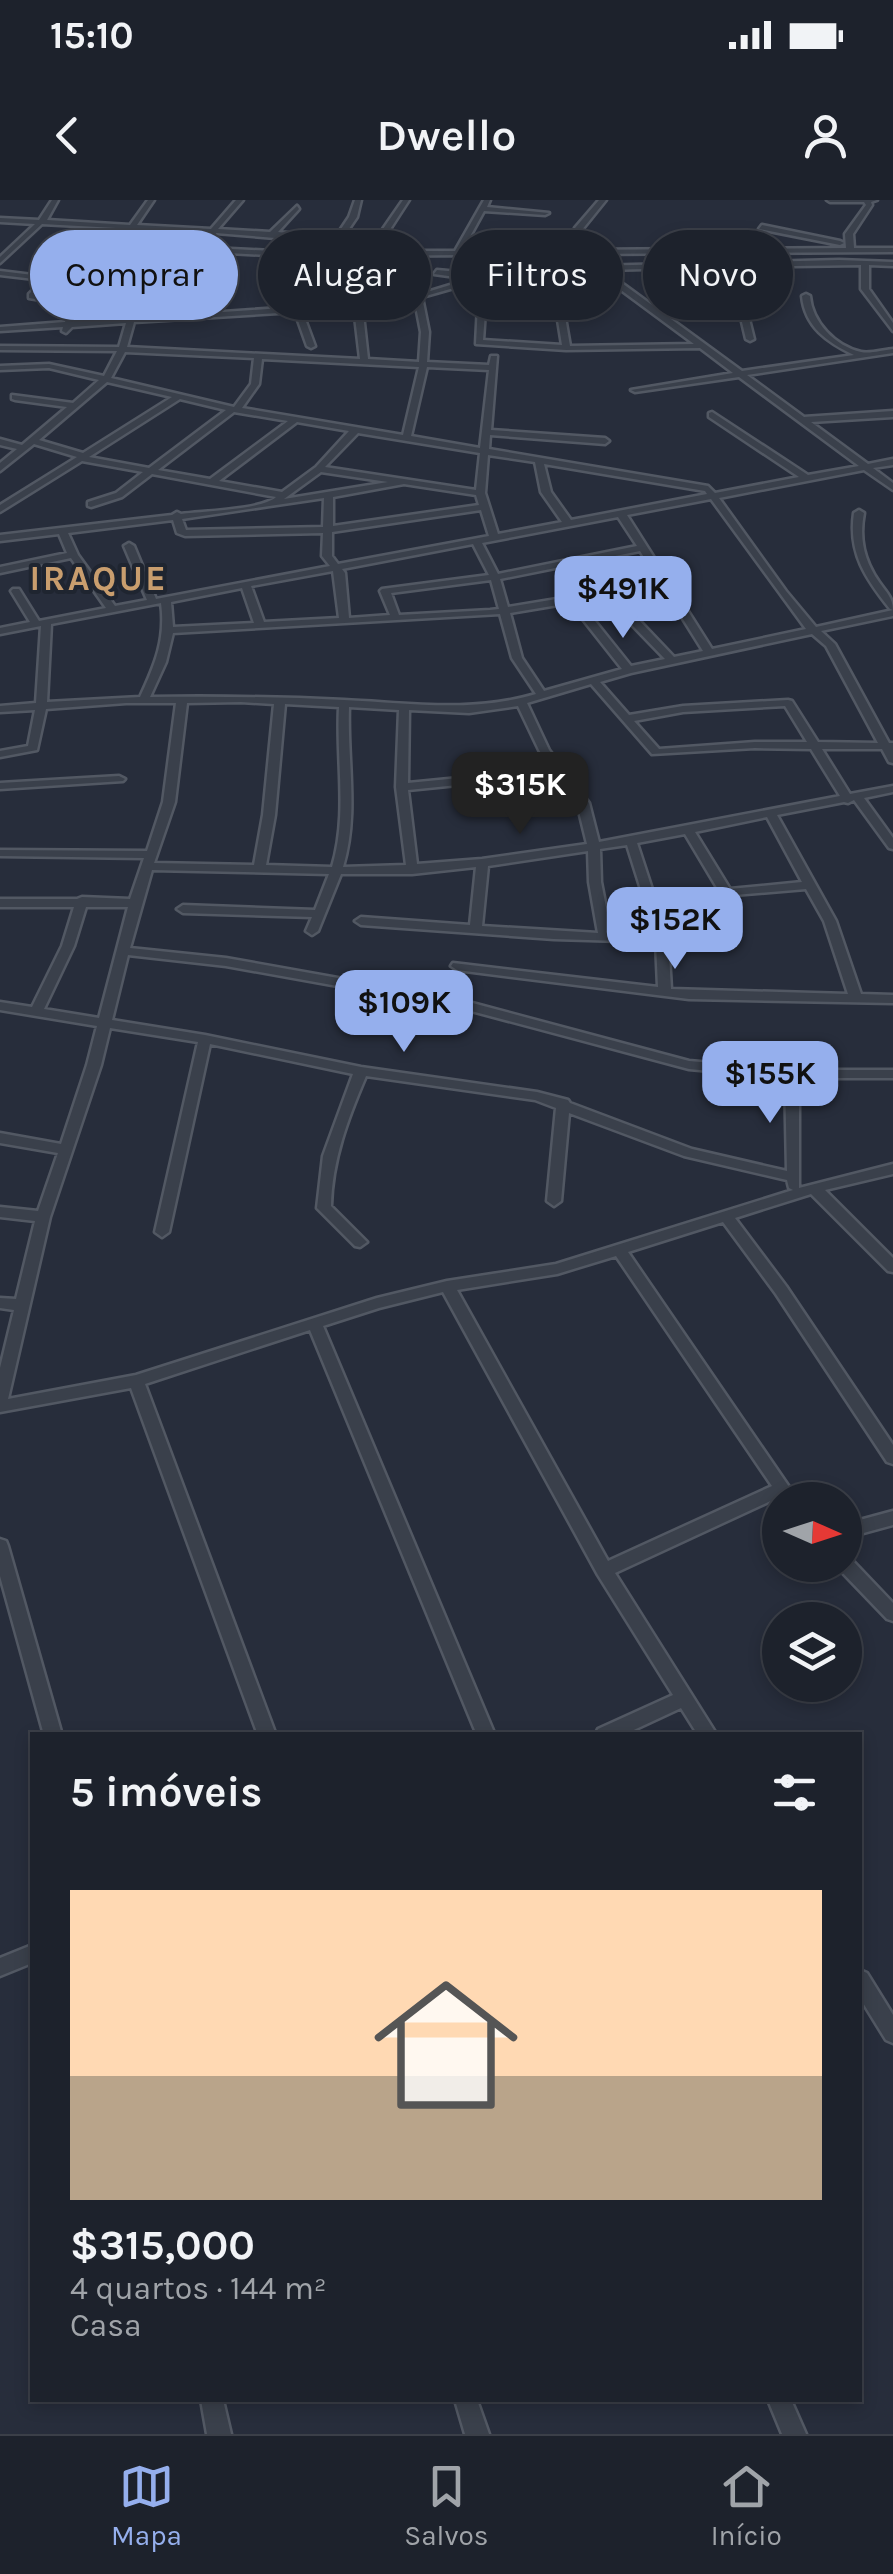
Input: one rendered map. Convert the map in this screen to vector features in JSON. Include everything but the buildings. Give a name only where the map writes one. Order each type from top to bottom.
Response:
[{"type":"street","points":[[0,261],[41,222],[55,200]]},
{"type":"street","points":[[133,226],[151,200]]},
{"type":"street","points":[[216,230],[240,200]]},
{"type":"street","points":[[343,230],[358,200]]},
{"type":"street","points":[[386,230],[406,200]]},
{"type":"street","points":[[578,230],[602,200]]},
{"type":"street","points":[[830,200],[874,200]]},
{"type":"street","points":[[849,247],[849,234],[868,205],[866,200]]},
{"type":"street","points":[[471,230],[486,205],[544,213]]},
{"type":"street","points":[[276,230],[297,208]]},
{"type":"street","points":[[0,220],[188,230]]},
{"type":"street","points":[[762,226],[849,247]]},
{"type":"street","points":[[623,250],[849,247],[893,250]]},
{"type":"street","points":[[865,262],[865,289],[893,328]]},
{"type":"street","points":[[793,263],[893,264]]},
{"type":"street","points":[[438,272],[451,273]]},
{"type":"street","points":[[0,273],[30,277]]},
{"type":"street","points":[[406,440],[425,364],[425,314],[418,296],[451,284]]},
{"type":"street","points":[[623,288],[893,487]]},
{"type":"street","points":[[806,296],[808,315],[817,328],[862,356]]},
{"type":"street","points":[[0,328],[258,313]]},
{"type":"street","points":[[50,366],[70,320]]},
{"type":"street","points":[[302,320],[311,346]]},
{"type":"street","points":[[360,320],[364,362]]},
{"type":"street","points":[[481,320],[479,342],[566,348],[698,346]]},
{"type":"street","points":[[562,320],[566,348]]},
{"type":"street","points":[[745,320],[750,339]]},
{"type":"street","points":[[0,468],[108,377],[132,322]]},
{"type":"street","points":[[494,536],[480,493],[496,344]]},
{"type":"street","points":[[0,348],[122,349],[494,368]]},
{"type":"street","points":[[636,390],[893,351]]},
{"type":"street","points":[[92,504],[115,498],[235,410],[255,384],[258,357]]},
{"type":"street","points":[[0,368],[50,366],[235,410],[708,489],[783,594],[830,644],[889,746],[893,760]]},
{"type":"street","points":[[15,396],[72,405]]},
{"type":"street","points":[[0,509],[178,397]]},
{"type":"street","points":[[800,420],[893,414]]},
{"type":"street","points":[[712,415],[806,478]]},
{"type":"street","points":[[211,483],[294,420]]},
{"type":"street","points":[[277,500],[319,469],[356,428]]},
{"type":"street","points":[[484,432],[605,441]]},
{"type":"street","points":[[0,442],[211,483],[277,500]]},
{"type":"street","points":[[539,462],[546,492],[568,524]]},
{"type":"street","points":[[0,631],[893,462]]},
{"type":"street","points":[[319,469],[480,493]]},
{"type":"street","points":[[0,538],[277,500],[329,497],[404,482]]},
{"type":"street","points":[[329,497],[328,562],[340,574],[344,621]]},
{"type":"street","points":[[178,516],[180,531],[185,532],[326,530],[482,507]]},
{"type":"street","points":[[859,513],[854,531],[860,561],[890,612],[892,627]]},
{"type":"street","points":[[622,514],[709,652]]},
{"type":"street","points":[[62,530],[73,555],[113,610]]},
{"type":"street","points":[[476,540],[495,577],[517,658],[541,694]]},
{"type":"street","points":[[130,546],[153,603]]},
{"type":"street","points":[[396,619],[385,591],[495,577],[641,548]]},
{"type":"street","points":[[0,570],[73,555]]},
{"type":"street","points":[[245,584],[260,626]]},
{"type":"street","points":[[172,630],[396,619],[502,609],[664,584]]},
{"type":"street","points":[[0,754],[33,748],[41,707],[41,624],[16,591]]},
{"type":"street","points":[[607,592],[671,660]]},
{"type":"street","points":[[571,598],[629,670]]},
{"type":"street","points":[[144,700],[169,646],[172,630],[166,600]]},
{"type":"street","points":[[0,709],[144,700],[280,700],[469,710],[522,702],[592,679],[816,632],[890,612]]},
{"type":"street","points":[[592,679],[656,752],[811,745],[889,746]]},
{"type":"street","points":[[182,700],[169,802],[134,902],[106,1022],[43,1216],[0,1403],[136,1381],[377,1303],[448,1286],[558,1269],[814,1188],[893,1169]]},
{"type":"street","points":[[259,869],[269,815],[280,700]]},
{"type":"street","points":[[522,702],[544,750],[583,803],[594,847],[594,882],[606,936]]},
{"type":"street","points":[[312,932],[346,832],[341,747],[344,703]]},
{"type":"street","points":[[626,720],[683,709],[790,704],[811,745],[893,846]]},
{"type":"street","points":[[404,706],[402,787],[412,870]]},
{"type":"street","points":[[402,787],[561,771]]},
{"type":"street","points":[[0,786],[119,779]]},
{"type":"street","points":[[0,853],[259,869],[412,870],[631,841],[893,789]]},
{"type":"street","points":[[770,816],[830,921],[856,998]]},
{"type":"street","points":[[688,830],[726,893],[809,885]]},
{"type":"street","points":[[631,841],[662,938],[665,992]]},
{"type":"street","points":[[476,929],[482,863]]},
{"type":"street","points":[[37,1011],[68,946],[82,901]]},
{"type":"street","points":[[0,903],[134,902]]},
{"type":"street","points":[[183,909],[319,914]]},
{"type":"street","points":[[361,920],[662,938]]},
{"type":"street","points":[[125,951],[226,962],[461,1004],[659,1059],[792,1074],[893,1074]]},
{"type":"street","points":[[457,966],[665,992],[893,999]]},
{"type":"street","points":[[0,1006],[205,1039],[362,1072],[536,1096],[564,1103],[689,1154],[794,1176]]},
{"type":"street","points":[[162,1232],[205,1039]]},
{"type":"street","points":[[360,1242],[324,1208],[323,1192],[346,1107],[362,1072]]},
{"type":"street","points":[[792,1074],[794,1195]]},
{"type":"street","points":[[554,1201],[564,1103]]},
{"type":"street","points":[[0,1138],[63,1148]]},
{"type":"street","points":[[814,1188],[893,1267]]},
{"type":"street","points":[[0,1212],[43,1216]]},
{"type":"street","points":[[727,1217],[781,1290],[893,1458]]},
{"type":"street","points":[[620,1252],[777,1482]]},
{"type":"street","points":[[448,1286],[604,1570],[706,1732]]},
{"type":"street","points":[[0,1302],[23,1305]]},
{"type":"street","points":[[315,1324],[485,1732]]},
{"type":"street","points":[[136,1381],[266,1732]]},
{"type":"street","points":[[604,1570],[762,1504]]},
{"type":"street","points":[[862,1526],[893,1518]]},
{"type":"street","points":[[0,1546],[51,1732]]},
{"type":"street","points":[[862,1582],[893,1614]]},
{"type":"street","points":[[611,1732],[685,1698]]},
{"type":"street","points":[[0,1968],[30,1955]]},
{"type":"street","points":[[862,1983],[893,2033]]},
{"type":"street","points":[[212,2402],[219,2434]]},
{"type":"street","points":[[467,2402],[477,2434]]},
{"type":"street","points":[[780,2402],[794,2434]]},
{"type":"district","name":"IRAQUE","points":[[99,578]]}]
